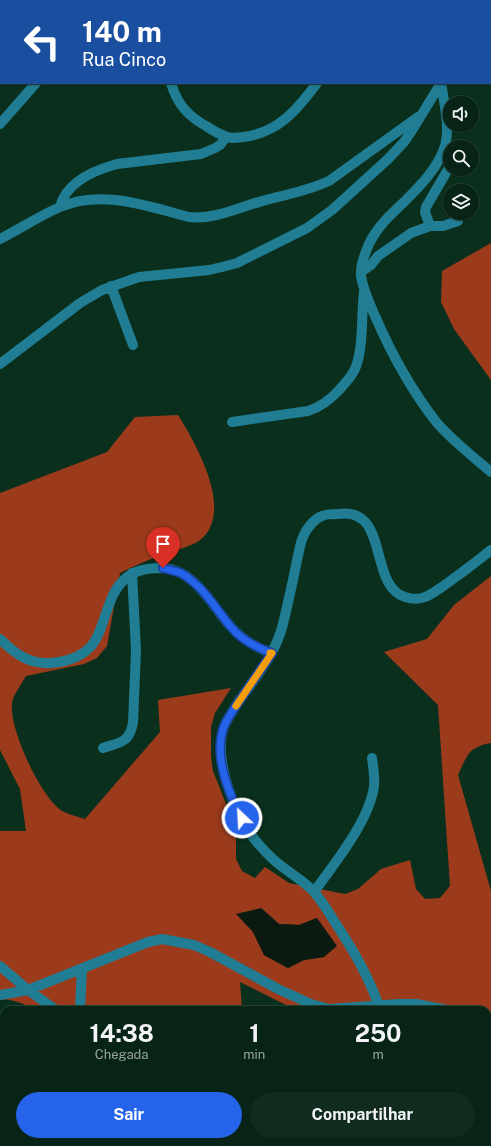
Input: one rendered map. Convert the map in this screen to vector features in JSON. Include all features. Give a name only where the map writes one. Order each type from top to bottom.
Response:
[{"type":"street","points":[[0,124],[35,84]]},
{"type":"street","points":[[171,84],[180,105],[186,113],[196,121],[226,137],[235,138],[261,134],[273,128],[296,111],[316,84]]},
{"type":"street","points":[[0,364],[80,303],[111,286],[139,277],[222,268],[237,263],[307,228],[332,210],[387,160],[411,132],[440,84]]},
{"type":"street","points":[[441,84],[446,120],[446,140]]},
{"type":"street","points":[[0,239],[60,207],[83,200],[102,198],[126,200],[189,217],[198,218],[216,215],[269,199],[297,193],[329,181],[421,114]]},
{"type":"street","points":[[60,207],[62,198],[73,186],[86,176],[117,164],[200,154],[220,145],[226,137]]},
{"type":"street","points":[[232,422],[308,411],[317,408],[337,392],[349,378],[359,358],[364,292],[361,272],[362,263],[368,248],[380,227],[420,186],[435,167],[443,150]]},
{"type":"street","points":[[430,226],[425,212],[426,206],[444,176]]},
{"type":"street","points":[[361,272],[369,268],[378,256],[392,245],[411,233],[430,226],[443,226],[458,221]]},
{"type":"street","points":[[111,286],[133,345]]},
{"type":"street","points":[[364,292],[384,336],[424,406],[449,435],[491,472]]},
{"type":"street","points":[[379,1006],[368,978],[351,947],[314,892],[276,862],[247,829],[236,807],[223,774],[221,747],[223,729],[234,709],[272,653],[282,627],[302,537],[312,523],[322,516],[342,513],[356,516],[365,522],[376,544],[385,578],[398,595],[416,599],[424,598],[454,579],[491,550]]},
{"type":"street","points":[[0,639],[10,649],[32,661],[50,663],[71,659],[89,648],[96,640],[112,598],[123,580],[132,573],[147,569],[163,568],[180,573],[192,581],[238,634],[263,650],[272,653]]},
{"type":"street","points":[[103,748],[127,739],[131,734],[132,728],[136,650],[132,573]]},
{"type":"street","points":[[314,892],[346,847],[362,821],[375,784],[372,758]]},
{"type":"street","points":[[0,995],[28,990],[148,942],[162,939],[194,945],[210,952],[278,989],[318,1006]]},
{"type":"street","points":[[0,966],[28,990],[50,1006]]},
{"type":"street","points":[[80,1006],[82,969]]},
{"type":"street","points":[[398,1006],[416,1004],[426,1006]]},
{"type":"shaded area","points":[[491,243],[491,380],[454,329],[441,302],[442,271]]},
{"type":"shaded area","points":[[178,415],[194,443],[209,478],[213,496],[214,514],[209,529],[196,543],[148,560],[120,573],[107,646],[97,658],[84,664],[26,676],[15,694],[12,700],[12,714],[15,727],[26,758],[49,799],[63,811],[85,819],[160,732],[158,700],[231,688],[215,713],[211,727],[211,757],[213,771],[236,829],[236,859],[242,871],[255,878],[265,867],[289,883],[345,894],[358,889],[381,869],[410,860],[416,889],[425,899],[440,898],[450,886],[438,705],[384,652],[427,639],[454,605],[491,576],[491,743],[477,747],[469,753],[458,775],[491,891],[491,1006],[288,1006],[240,982],[242,1006],[29,1006],[5,999],[0,1000],[0,831],[26,831],[20,789],[0,750],[0,493],[107,452],[135,417]],"holes":[[[261,908],[279,924],[299,925],[317,918],[324,957],[304,960],[288,968],[264,955],[253,932]]]},
{"type":"shaded area","points":[[261,908],[279,924],[299,925],[317,918],[337,946],[324,957],[304,960],[288,968],[264,955],[253,932],[236,914]]},
{"type":"slow traffic","points":[[236,706],[272,653],[270,653]]},
{"type":"route","points":[[163,568],[180,573],[192,581],[213,603],[238,634],[263,650],[272,653],[234,709],[223,729],[221,747],[223,774],[242,818]]}]
